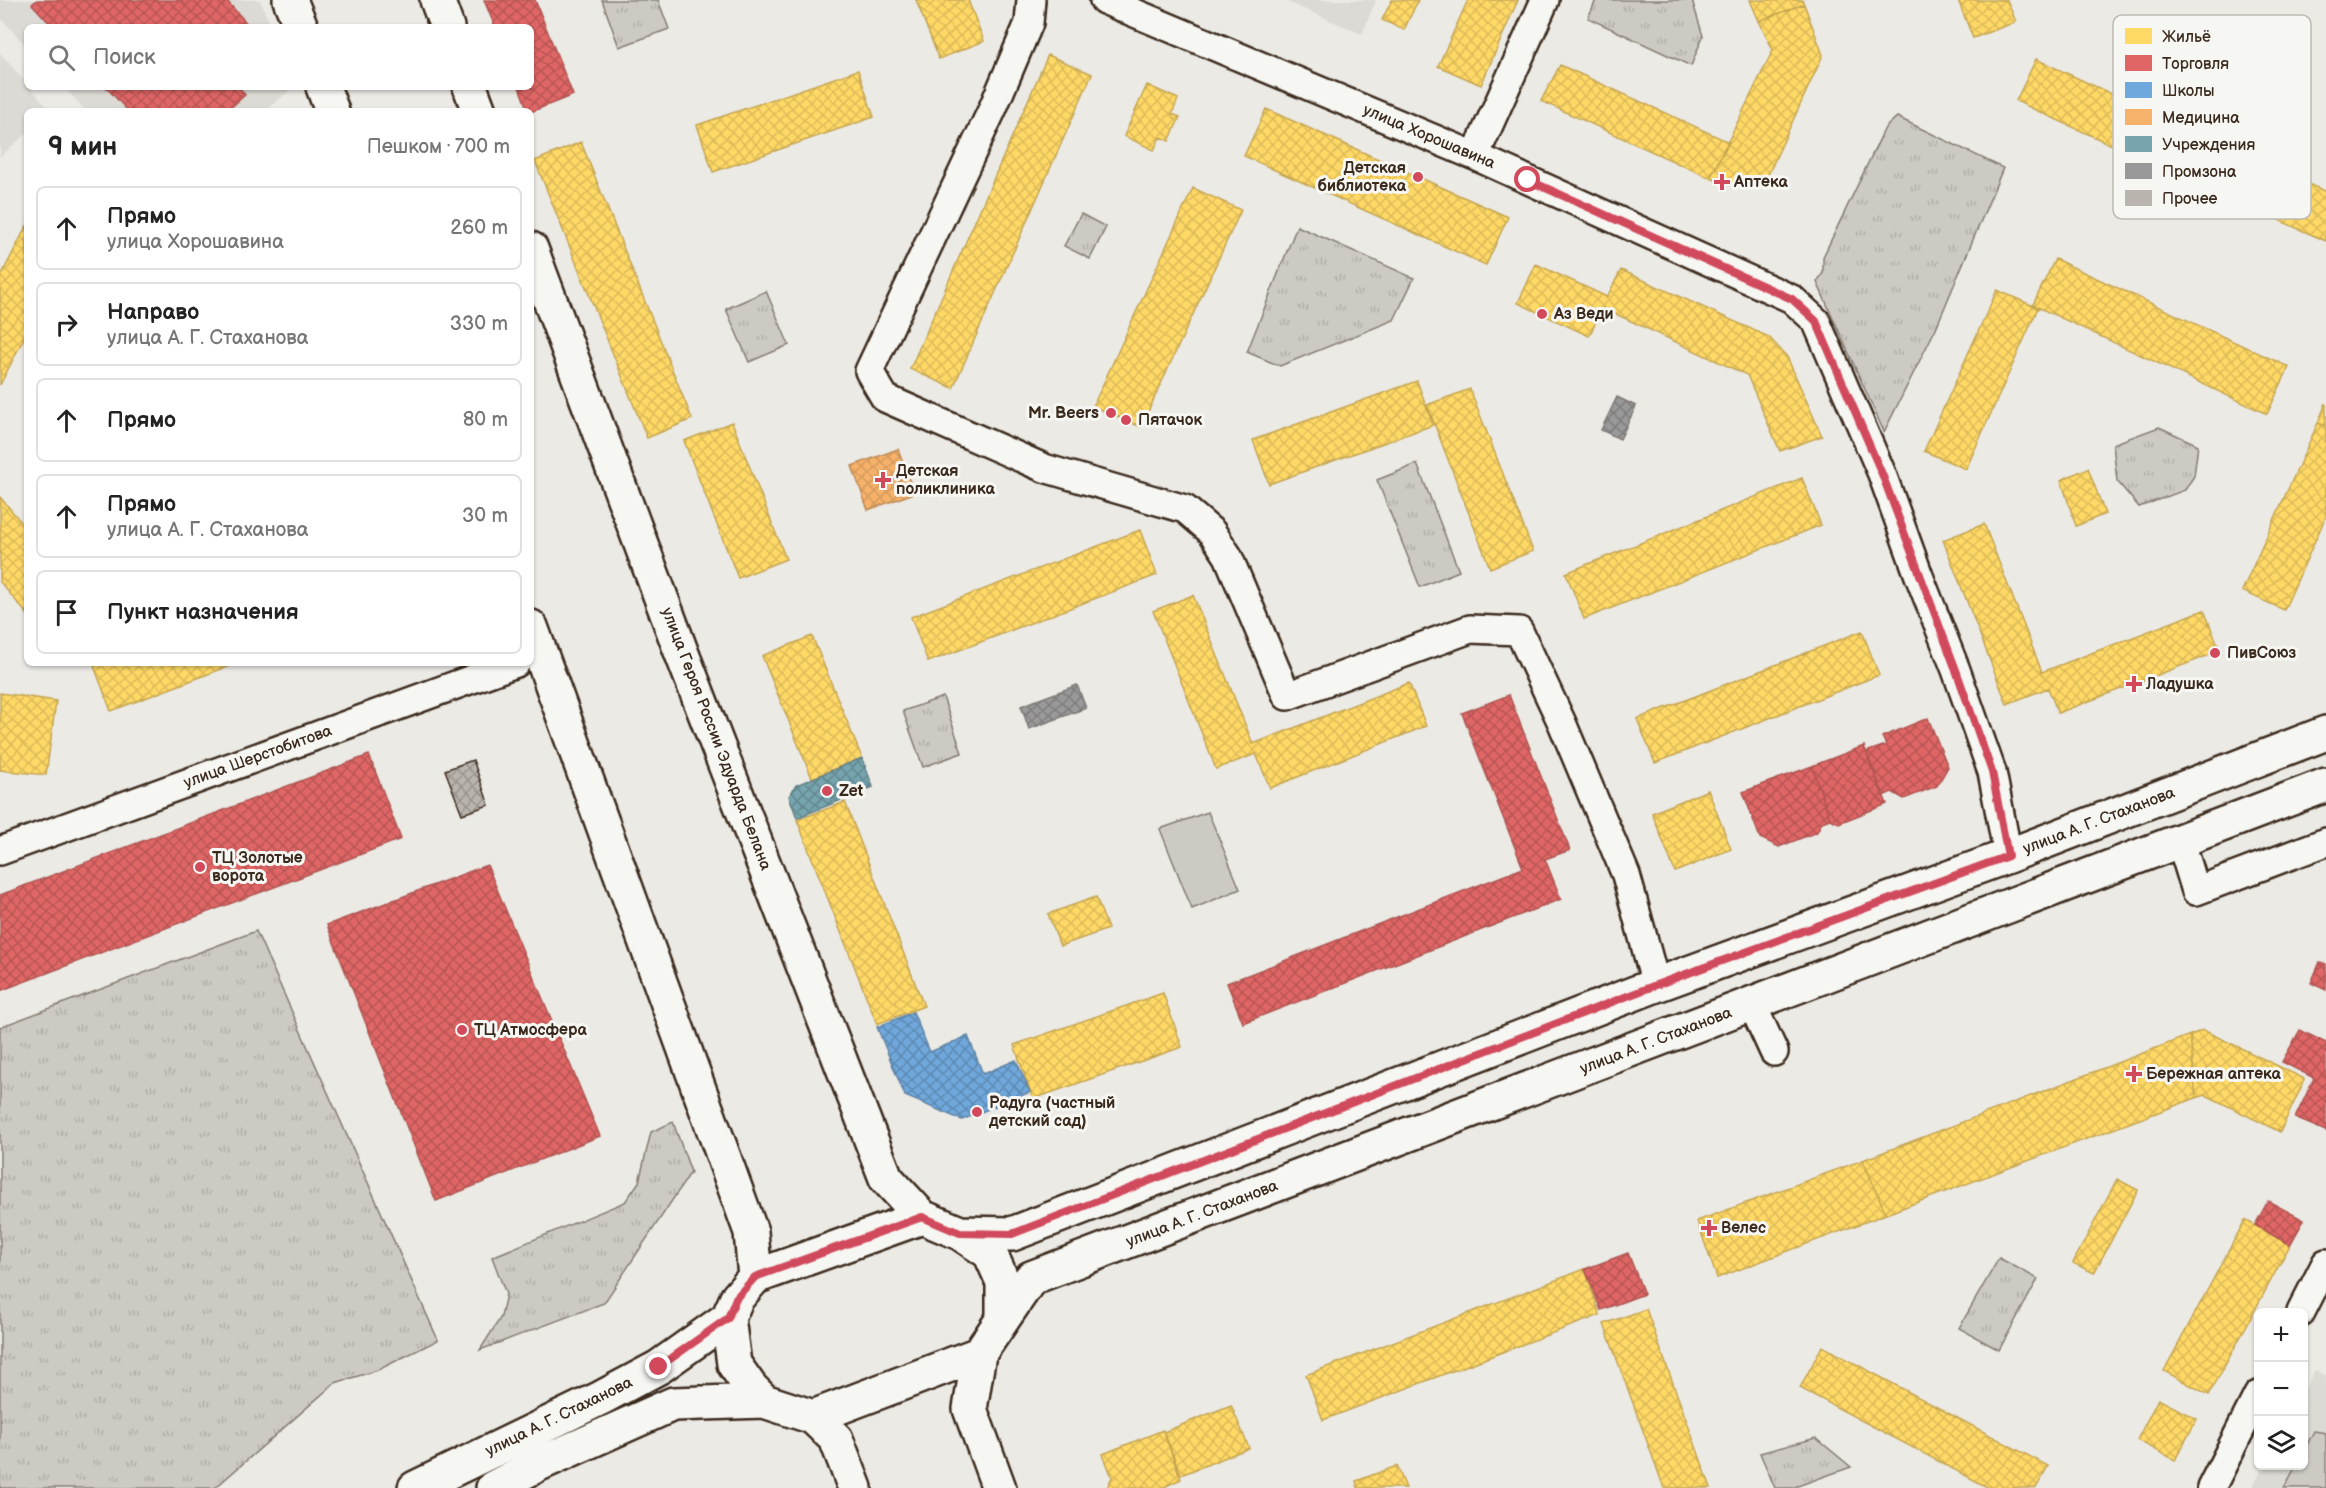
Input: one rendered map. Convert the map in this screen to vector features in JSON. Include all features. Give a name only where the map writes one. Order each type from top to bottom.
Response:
[{"type":"main road","points":[[291,0],[300,24]]},
{"type":"main road","points":[[437,0],[446,24]]},
{"type":"main road","points":[[324,90],[331,108]]},
{"type":"main road","points":[[471,90],[478,108]]},
{"type":"main road","name":"улица Героя России Эдуарда Белана","points":[[534,257],[682,654],[886,1178],[922,1217]]},
{"type":"main road","points":[[534,661],[751,1232],[755,1277]]},
{"type":"main road","name":"улица А. Г. Стаханова","points":[[960,1233],[1012,1234],[1656,985],[2008,856],[2326,733]]},
{"type":"main road","name":"улица А. Г. Стаханова","points":[[979,1354],[1031,1278],[2326,785]]},
{"type":"main road","points":[[855,1488],[836,1438],[813,1417],[764,1401],[751,1388],[734,1364],[728,1318],[736,1298],[755,1277],[922,1217],[960,1233],[990,1253],[1003,1282],[1003,1318]]},
{"type":"main road","name":"улица А. Г. Стаханова","points":[[415,1488],[601,1398],[659,1367],[728,1318]]},
{"type":"main road","points":[[813,1417],[979,1354]]},
{"type":"main road","points":[[979,1354],[970,1409],[999,1488]]},
{"type":"main road","name":"улица А. Г. Стаханова","points":[[493,1488],[539,1464],[673,1404],[764,1401]]},
{"type":"street","points":[[1031,0],[1029,23],[992,110],[869,371],[885,398],[1044,468],[1185,509],[1212,532],[1228,556],[1287,696],[1470,629],[1519,631],[1562,723],[1626,875],[1656,985]]},
{"type":"street","name":"улица Хорошавина","points":[[1104,0],[1475,156],[1792,299],[1816,321],[1882,474],[1956,670],[1992,772],[2008,856]]},
{"type":"street","points":[[1475,156],[1545,0]]},
{"type":"street","name":"улица Шерстобитова","points":[[0,851],[488,666]]},
{"type":"street","points":[[2180,839],[2196,891],[2326,842]]},
{"type":"street","points":[[1752,1004],[1774,1052]]},
{"type":"street","points":[[2303,1308],[2326,1263]]},
{"type":"street","points":[[2211,1488],[2254,1405]]},
{"type":"shaded area","points":[[0,0],[260,0],[270,24],[24,24],[24,44],[0,17]]},
{"type":"shaded area","points":[[1283,0],[1376,0],[1362,34]]},
{"type":"shaded area","points":[[0,53],[24,81],[24,90],[33,90],[48,108],[24,108],[24,136],[0,157]]},
{"type":"shaded area","points":[[67,90],[290,90],[269,108],[83,108]]},
{"type":"shaded area","points":[[2315,1370],[2326,1376],[2326,1488],[2251,1488],[2262,1470],[2308,1470],[2308,1383]]},
{"type":"green space","points":[[602,0],[658,0],[669,29],[619,47]]},
{"type":"green space","points":[[1596,0],[1692,0],[1703,36],[1691,66],[1588,18]]},
{"type":"green space","points":[[1897,117],[2003,168],[1936,328],[1884,432],[1817,282],[1823,273],[1823,257],[1885,128]]},
{"type":"green space","points":[[1081,214],[1106,227],[1090,259],[1064,246]]},
{"type":"green space","points":[[1297,226],[1414,278],[1394,320],[1280,366],[1247,352]]},
{"type":"green space","points":[[766,291],[789,345],[749,362],[726,309]]},
{"type":"green space","points":[[2159,427],[2198,445],[2194,476],[2185,490],[2139,507],[2117,481],[2113,444]]},
{"type":"green space","points":[[1417,464],[1459,571],[1420,587],[1377,480]]},
{"type":"green space","points":[[943,697],[962,753],[923,767],[903,711]]},
{"type":"green space","points":[[1208,812],[1240,889],[1192,909],[1160,829]]},
{"type":"green space","points":[[256,931],[438,1340],[378,1370],[335,1383],[215,1488],[0,1488],[0,1027]]},
{"type":"green space","points":[[673,1122],[691,1172],[604,1303],[480,1350],[501,1317],[506,1294],[492,1257],[625,1202],[639,1182],[651,1132]]},
{"type":"green space","points":[[1999,1258],[2038,1279],[1999,1350],[1959,1328]]},
{"type":"green space","points":[[2314,1431],[2326,1433],[2326,1488],[2284,1488],[2294,1470],[2308,1470],[2308,1443]]},
{"type":"green space","points":[[1816,1438],[1851,1467],[1792,1488],[1775,1488],[1760,1453]]},
{"type":"building: Жильё","points":[[916,0],[968,0],[984,41],[939,59]]},
{"type":"building: Жильё","points":[[1392,0],[1418,0],[1404,30],[1382,20]]},
{"type":"building: Жильё","points":[[1468,0],[1518,0],[1481,85],[1438,66]]},
{"type":"building: Жильё","points":[[1750,0],[1802,0],[1804,4],[1759,21]]},
{"type":"building: Жильё","points":[[1958,0],[2007,0],[2016,22],[1973,38]]},
{"type":"building: Жильё","points":[[1804,4],[1823,55],[1767,177],[1730,185],[1710,178],[1773,50],[1759,21]]},
{"type":"building: Жильё","points":[[1048,55],[1092,74],[953,388],[910,369]]},
{"type":"building: Жильё","points":[[2036,59],[2113,95],[2113,146],[2016,101]]},
{"type":"building: Жильё","points":[[1560,65],[1729,142],[1710,178],[1541,101]]},
{"type":"building: Жильё","points":[[858,70],[874,117],[713,172],[697,125]]},
{"type":"building: Жильё","points":[[1147,85],[1178,99],[1172,114],[1180,117],[1169,141],[1160,137],[1154,150],[1124,136]]},
{"type":"building: Жильё","points":[[1266,109],[1508,217],[1486,265],[1244,156]]},
{"type":"building: Жильё","points":[[581,142],[692,419],[647,438],[535,161]]},
{"type":"building: Жильё","points":[[2311,185],[2326,192],[2326,241],[2276,219],[2311,219]]},
{"type":"building: Жильё","points":[[1193,188],[1241,210],[1141,427],[1093,406]]},
{"type":"building: Жильё","points":[[24,231],[24,338],[0,385],[0,278]]},
{"type":"building: Жильё","points":[[2055,259],[2289,367],[2267,414],[2033,305]]},
{"type":"building: Жильё","points":[[1536,264],[1607,297],[1621,270],[1769,337],[1787,357],[1822,436],[1780,451],[1747,375],[1603,308],[1589,336],[1518,303]]},
{"type":"building: Жильё","points":[[1997,290],[2038,308],[1966,469],[1924,451]]},
{"type":"building: Жильё","points":[[1417,381],[1433,425],[1269,484],[1253,440]]},
{"type":"building: Жильё","points":[[1470,389],[1533,551],[1490,568],[1427,405]]},
{"type":"building: Жильё","points":[[2326,403],[2326,426],[2318,423]]},
{"type":"building: Жильё","points":[[732,422],[786,559],[738,578],[684,441]]},
{"type":"building: Жильё","points":[[2318,423],[2326,426],[2326,516],[2284,610],[2242,591]]},
{"type":"building: Жильё","points":[[2088,468],[2105,514],[2076,526],[2061,480]]},
{"type":"building: Жильё","points":[[1802,478],[1821,525],[1584,619],[1566,573]]},
{"type":"building: Жильё","points":[[0,497],[24,525],[24,610],[0,582]]},
{"type":"building: Жильё","points":[[1984,524],[2042,672],[2204,610],[2220,651],[2058,713],[2048,688],[2007,704],[1943,540]]},
{"type":"building: Жильё","points":[[1140,530],[1157,575],[928,662],[911,617]]},
{"type":"building: Жильё","points":[[1193,595],[1253,744],[1409,683],[1426,726],[1270,788],[1256,754],[1216,769],[1153,611]]},
{"type":"building: Жильё","points":[[1862,631],[1879,675],[1655,763],[1637,719]]},
{"type":"building: Жильё","points":[[812,636],[862,758],[812,778],[762,656]]},
{"type":"building: Жильё","points":[[94,666],[229,666],[111,711]]},
{"type":"building: Жильё","points":[[0,693],[56,701],[46,775],[0,770]]},
{"type":"building: Жильё","points":[[1708,790],[1731,849],[1675,872],[1652,813]]},
{"type":"building: Жильё","points":[[845,802],[924,1006],[877,1024],[797,820]]},
{"type":"building: Жильё","points":[[1096,897],[1108,929],[1060,946],[1048,914]]},
{"type":"building: Жильё","points":[[1163,993],[1182,1047],[1033,1099],[1014,1045]]},
{"type":"building: Жильё","points":[[2203,1030],[2305,1079],[2280,1132],[2206,1095],[2196,1098],[2190,1035]]},
{"type":"building: Жильё","points":[[2190,1035],[2196,1098],[1886,1214],[1863,1160]]},
{"type":"building: Жильё","points":[[1863,1160],[1886,1214],[1717,1278],[1697,1221]]},
{"type":"building: Жильё","points":[[2117,1179],[2138,1190],[2094,1273],[2073,1263]]},
{"type":"building: Жильё","points":[[2245,1220],[2290,1245],[2209,1395],[2164,1371]]},
{"type":"building: Жильё","points":[[1585,1269],[1600,1315],[1323,1420],[1306,1375]]},
{"type":"building: Жильё","points":[[1646,1309],[1711,1488],[1664,1488],[1604,1324]]},
{"type":"building: Жильё","points":[[1822,1346],[2048,1466],[2036,1488],[1989,1488],[1800,1388]]},
{"type":"building: Жильё","points":[[2158,1399],[2197,1419],[2175,1460],[2137,1440]]},
{"type":"building: Жильё","points":[[1231,1405],[1249,1448],[1181,1475],[1164,1432]]},
{"type":"building: Жильё","points":[[1163,1430],[1181,1479],[1162,1488],[1107,1488],[1112,1477],[1103,1454]]},
{"type":"building: Жильё","points":[[1397,1466],[1406,1488],[1358,1488],[1356,1481]]},
{"type":"building: Торговля","points":[[37,0],[226,0],[247,24],[50,24],[32,4]]},
{"type":"building: Торговля","points":[[484,0],[535,0],[573,95],[534,111],[534,108],[527,108],[520,90],[534,90],[534,24],[494,24]]},
{"type":"building: Торговля","points":[[109,90],[241,90],[245,95],[230,108],[125,108]]},
{"type":"building: Торговля","points":[[1509,695],[1570,850],[1545,859],[1561,899],[1243,1023],[1227,983],[1523,868],[1462,713]]},
{"type":"building: Торговля","points":[[1928,718],[1948,767],[1937,786],[1904,799],[1892,792],[1883,796],[1866,752],[1886,745],[1882,737]]},
{"type":"building: Торговля","points":[[1864,746],[1887,804],[1839,823],[1830,819],[1812,766]]},
{"type":"building: Торговля","name":"ТЦ Золотые ворота","points":[[369,755],[401,839],[0,991],[0,895]]},
{"type":"building: Торговля","points":[[1812,766],[1830,819],[1822,822],[1817,832],[1779,847],[1760,838],[1743,792]]},
{"type":"building: Торговля","name":"ТЦ Атмосфера","points":[[487,865],[600,1136],[436,1201],[327,925]]},
{"type":"building: Торговля","points":[[2320,962],[2326,964],[2326,990],[2311,983]]},
{"type":"building: Торговля","points":[[2300,1030],[2326,1043],[2326,1131],[2295,1118],[2314,1078],[2282,1062]]},
{"type":"building: Торговля","points":[[2268,1201],[2304,1220],[2290,1245],[2255,1225]]},
{"type":"building: Торговля","points":[[1628,1253],[1644,1294],[1601,1310],[1585,1269]]},
{"type":"building: Школы","points":[[913,1012],[930,1052],[968,1036],[983,1074],[1016,1060],[1030,1092],[962,1120],[905,1096],[877,1027]]},
{"type":"building: Медицина","name":"Детская поликлиника","points":[[898,449],[914,493],[868,510],[852,466]]},
{"type":"building: Учреждения","name":"Zet","points":[[862,758],[873,787],[797,818],[789,796],[796,785]]},
{"type":"building: Промзона","points":[[1617,397],[1636,406],[1620,439],[1601,430]]},
{"type":"building: Промзона","points":[[1077,685],[1086,708],[1029,729],[1021,706]]},
{"type":"building: Прочее","points":[[473,760],[489,805],[462,814],[445,770]]},
{"type":"place","name":"Детская библиотека","points":[[1418,177]]},
{"type":"place","name":"Аптека","points":[[1722,182]]},
{"type":"place","name":"Аз Веди","points":[[1542,314]]},
{"type":"place","name":"Mr. Beers","points":[[1111,413]]},
{"type":"place","name":"Пятачок","points":[[1126,420]]},
{"type":"place","name":"Детская поликлиника","points":[[883,480]]},
{"type":"place","name":"ПивСоюз","points":[[2215,653]]},
{"type":"place","name":"Ладушка","points":[[2134,684]]},
{"type":"place","name":"Zet","points":[[827,791]]},
{"type":"place","name":"ТЦ Золотые ворота","points":[[200,867]]},
{"type":"place","name":"ТЦ Атмосфера","points":[[462,1030]]},
{"type":"place","name":"Бережная аптека","points":[[2134,1074]]},
{"type":"place","name":"Радуга (частный детский сад)","points":[[977,1112]]},
{"type":"place","name":"Велес","points":[[1709,1228]]},
{"type":"route","points":[[659,1367],[728,1318],[736,1298],[755,1277],[922,1217],[960,1233],[1012,1234],[1656,985],[2008,856],[1992,772],[1956,670],[1882,474],[1816,321],[1792,299],[1528,180]]}]
